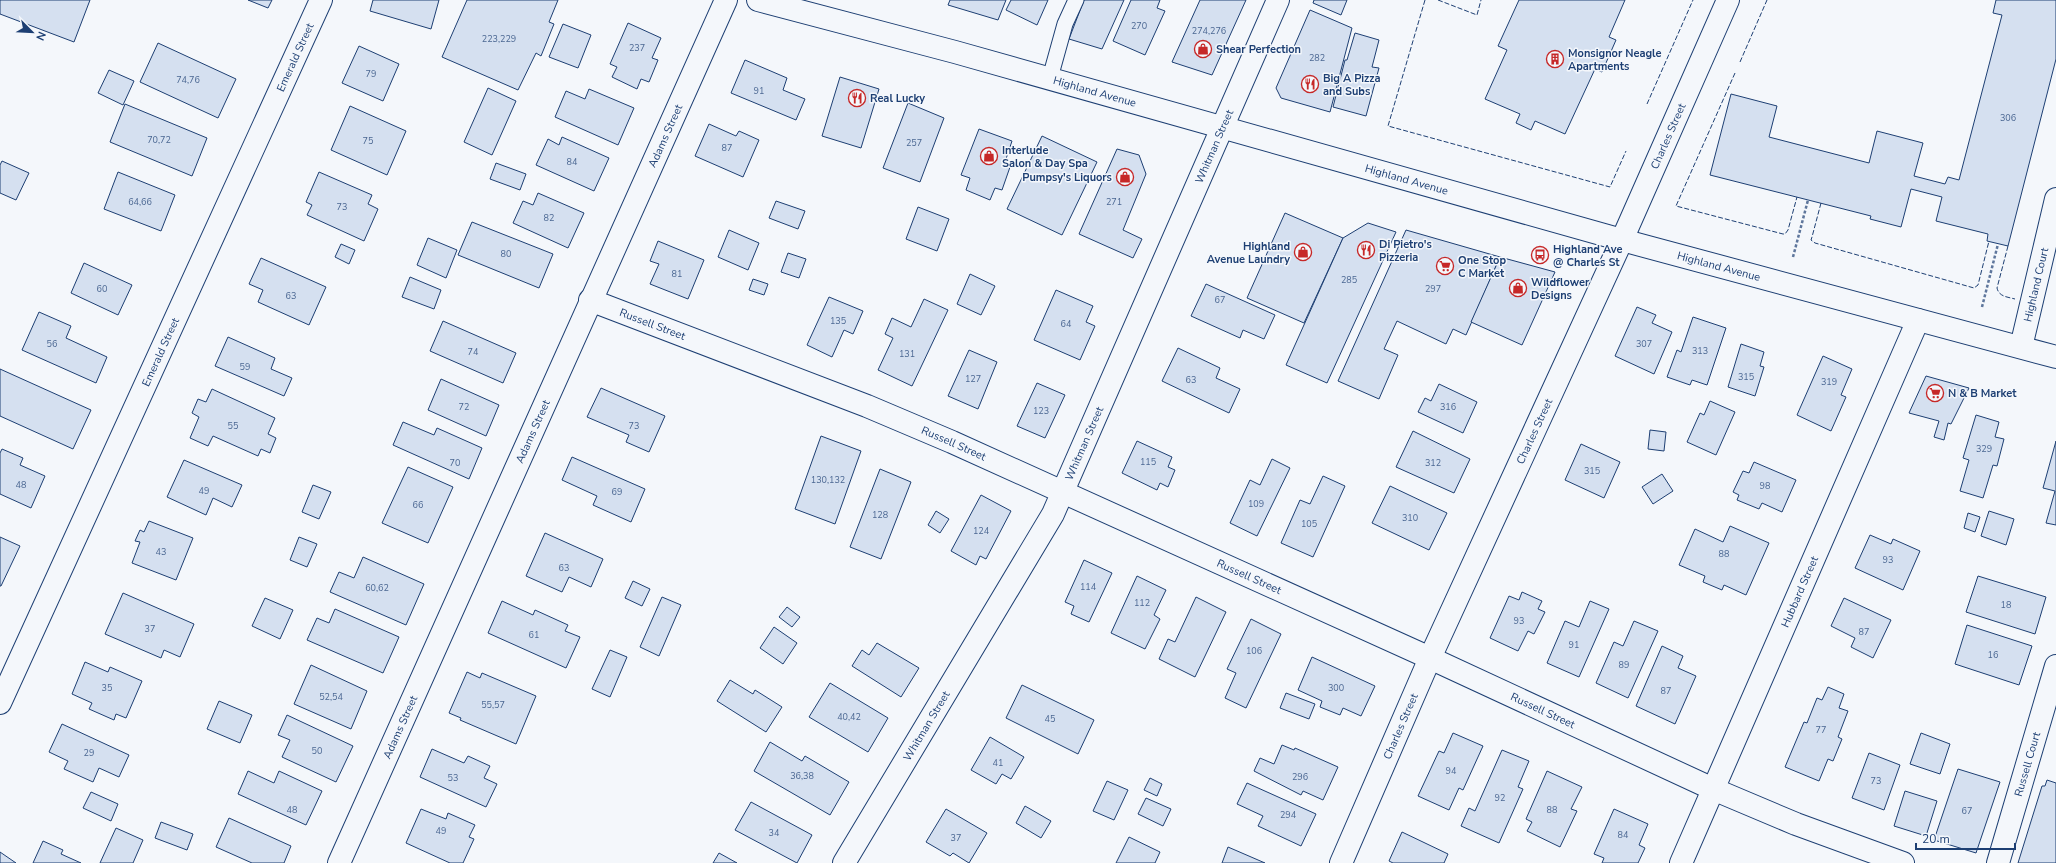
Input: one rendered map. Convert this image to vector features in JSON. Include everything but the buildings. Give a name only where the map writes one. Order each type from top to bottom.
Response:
[{"type":"street","name":"Emerald Street","points":[[0,703],[321,0]]},
{"type":"street","name":"Adams Street","points":[[339,863],[590,300],[726,0]]},
{"type":"street","name":"Highland Avenue","points":[[758,0],[1050,78],[1622,240],[2056,357]]},
{"type":"street","name":"Whitman Street","points":[[844,863],[1046,527],[1063,492],[1162,262],[1278,0]]},
{"type":"street","name":"Charles Street","points":[[1341,863],[1430,658],[1622,240],[1728,0]]},
{"type":"street","name":"Highland Court","points":[[2021,347],[2056,199]]},
{"type":"street","name":"Russell Street","points":[[590,300],[867,406],[1063,492],[1430,658],[1713,789],[1796,824],[1903,863]]},
{"type":"street","name":"Hubbard Street","points":[[1681,863],[1918,320]]},
{"type":"street","name":"Russell Court","points":[[1998,863],[2056,666]]},
{"type":"lane","points":[[1050,78],[1065,24],[1076,0]]},
{"type":"path","points":[[1785,284],[1808,200]]},
{"type":"path","points":[[1975,335],[1998,244]]},
{"type":"fence","points":[[1425,0],[1388,126],[1610,187],[1626,151]]},
{"type":"fence","points":[[1438,0],[1477,15],[1481,0]]},
{"type":"fence","points":[[1647,104],[1693,0]]},
{"type":"fence","points":[[1740,62],[1767,0]]},
{"type":"fence","points":[[1735,73],[1676,206],[1785,234],[1788,230],[1797,197]]},
{"type":"fence","points":[[1821,203],[1811,240],[1815,243],[1974,288],[1978,285],[1989,241]]},
{"type":"fence","points":[[2008,246],[1997,288],[2002,295],[2015,299]]},
{"type":"place","name":"Shear Perfection","points":[[1203,49]]},
{"type":"place","name":"Monsignor Neagle Apartments","points":[[1555,59]]},
{"type":"place","name":"Big A Pizza and Subs","points":[[1310,84]]},
{"type":"place","name":"Real Lucky","points":[[857,98]]},
{"type":"place","name":"Interlude Salon & Day Spa","points":[[989,156]]},
{"type":"place","name":"Pumpsy's Liquors","points":[[1125,177]]},
{"type":"place","name":"Di Pietro's Pizzeria","points":[[1366,250]]},
{"type":"place","name":"Highland Avenue Laundry","points":[[1303,252]]},
{"type":"place","name":"Highland Ave @ Charles St","points":[[1540,255]]},
{"type":"place","name":"One Stop C Market","points":[[1445,266]]},
{"type":"place","name":"Wildflower Designs","points":[[1518,288]]},
{"type":"place","name":"N & B Market","points":[[1935,393]]}]
